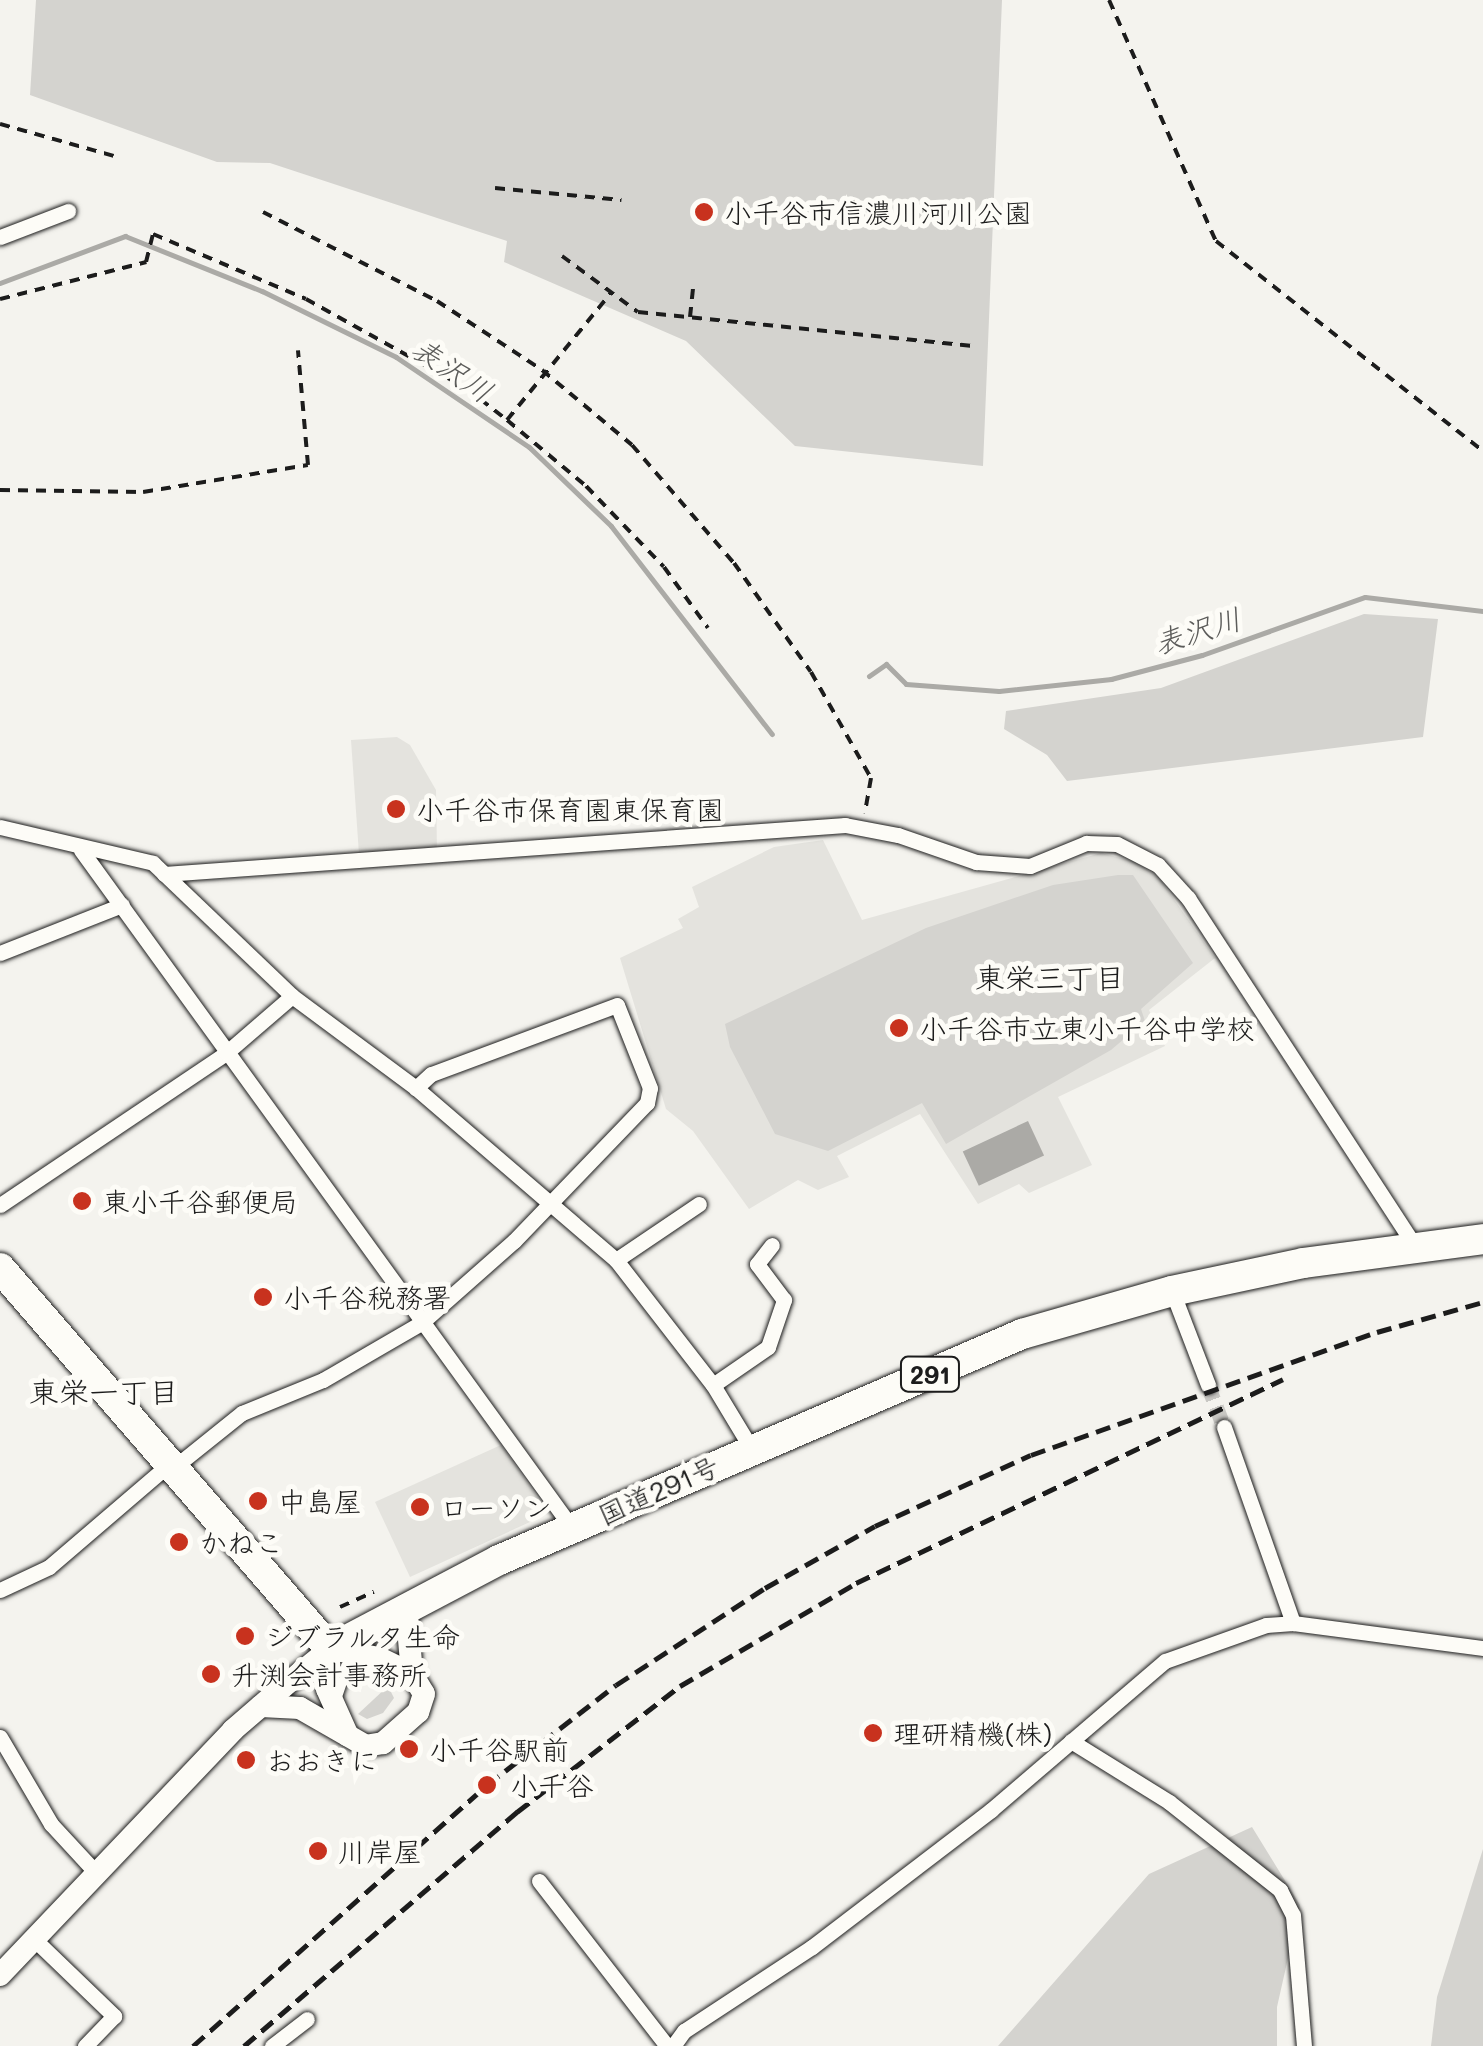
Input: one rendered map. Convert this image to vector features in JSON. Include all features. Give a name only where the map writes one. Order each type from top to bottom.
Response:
[{"type":"highway","name":"国道291号","points":[[330,1649],[406,1606],[572,1528],[1022,1334],[1172,1291],[1414,1244],[1483,1240]]},
{"type":"highway","points":[[0,1268],[330,1649]]},
{"type":"street","points":[[0,237],[68,212]]},
{"type":"street","points":[[0,827],[81,850],[153,863],[292,996],[416,1088],[616,1260],[712,1385],[751,1448]]},
{"type":"street","points":[[164,874],[279,861],[860,828],[976,862],[1030,866],[1086,843],[1118,844],[1158,864],[1188,898],[1357,1149],[1414,1244]]},
{"type":"street","points":[[81,850],[572,1528]]},
{"type":"street","points":[[0,953],[122,906]]},
{"type":"street","points":[[0,1205],[226,1053],[292,996]]},
{"type":"street","points":[[0,1590],[50,1566],[242,1413],[323,1380],[421,1324],[514,1240],[547,1200],[647,1103],[650,1088],[617,1004],[431,1074],[416,1088]]},
{"type":"street","points":[[616,1260],[699,1204]]},
{"type":"street","points":[[712,1385],[768,1347],[784,1300],[757,1264],[772,1245]]},
{"type":"street","points":[[1172,1291],[1208,1385]]},
{"type":"street","points":[[1224,1427],[1293,1622]]},
{"type":"street","points":[[261,1706],[300,1708],[366,1746],[383,1743],[418,1712],[424,1694],[412,1674],[406,1606]]},
{"type":"street","points":[[539,1880],[670,2046],[684,2031],[812,1947],[992,1810],[1165,1660],[1266,1625],[1293,1622],[1483,1648]]},
{"type":"street","points":[[330,1649],[326,1675],[348,1736]]},
{"type":"street","points":[[0,1975],[261,1706],[330,1649],[379,1658],[412,1674]]},
{"type":"street","points":[[0,1738],[50,1824],[98,1875]]},
{"type":"street","points":[[1071,1740],[1170,1802],[1280,1890],[1293,1915],[1304,2046]]},
{"type":"street","points":[[35,1940],[114,2016],[85,2046]]},
{"type":"street","points":[[272,2046],[307,2019]]},
{"type":"lane","points":[[337,1712],[346,1674],[363,1660],[379,1658]]},
{"type":"path","points":[[1109,0],[1216,241],[1482,451]]},
{"type":"path","points":[[0,124],[114,156]]},
{"type":"path","points":[[495,188],[621,200]]},
{"type":"path","points":[[263,212],[436,301],[542,370],[632,446],[687,504],[811,672],[870,778],[860,828]]},
{"type":"path","points":[[0,300],[146,262],[154,234],[348,320],[466,388],[586,486],[664,568],[708,628]]},
{"type":"path","points":[[562,256],[638,312],[970,346]]},
{"type":"path","points":[[690,317],[694,288]]},
{"type":"path","points":[[506,420],[542,370],[611,292]]},
{"type":"path","points":[[0,490],[143,492],[308,465],[298,350]]},
{"type":"path","points":[[340,1606],[374,1592]]},
{"type":"shaded area","name":"小千谷市信濃川河川公園","points":[[36,0],[1002,0],[983,466],[795,446],[686,341],[504,262],[507,241],[270,163],[217,162],[30,95]]},
{"type":"shaded area","points":[[1364,614],[1438,619],[1423,737],[1067,781],[1047,755],[1004,729],[1006,711],[1161,688]]},
{"type":"shaded area","name":"小千谷市保育園東保育園","points":[[397,737],[410,745],[436,790],[437,852],[359,854],[351,740]]},
{"type":"shaded area","name":"小千谷市立東小千谷中学校","points":[[823,840],[862,920],[1101,853],[1136,862],[1159,878],[1215,958],[1149,1010],[1165,1046],[1058,1097],[1092,1165],[1029,1193],[1019,1184],[978,1204],[920,1114],[837,1156],[849,1177],[818,1190],[798,1180],[749,1209],[693,1131],[666,1109],[620,958],[683,928],[678,919],[699,907],[692,887],[774,847]]},
{"type":"shaded area","points":[[1133,875],[1193,963],[1141,1009],[1145,1021],[1111,1050],[946,1144],[922,1103],[828,1151],[775,1134],[730,1047],[725,1024],[926,928],[1053,885]]},
{"type":"shaded area","points":[[1028,1121],[1044,1155],[979,1186],[963,1151]]},
{"type":"shaded area","points":[[501,1445],[544,1507],[543,1516],[410,1577],[375,1502]]},
{"type":"shaded area","points":[[388,1686],[394,1698],[383,1713],[367,1719],[358,1714]]},
{"type":"shaded area","points":[[1252,1827],[1300,1905],[1277,2007],[1277,2046],[998,2046],[1149,1874]]},
{"type":"shaded area","points":[[1483,1849],[1483,2046],[1431,2046],[1437,1997]]},
{"type":"waterway","name":"表沢川","points":[[0,283],[125,236],[262,291],[396,357],[529,447],[611,526],[772,734]]},
{"type":"waterway","name":"表沢川","points":[[869,676],[886,664],[906,684],[999,691],[1111,679],[1202,655],[1365,597],[1483,611]]},
{"type":"tunnel","points":[[1208,1385],[1224,1427]]},
{"type":"railway","points":[[193,2046],[487,1785],[616,1685],[765,1588],[875,1526],[1031,1455],[1377,1332],[1483,1302]]},
{"type":"railway","points":[[244,2046],[517,1812],[680,1686],[856,1583],[1283,1379]]},
{"type":"place","name":"小千谷市信濃川河川公園","points":[[704,212]]},
{"type":"place","name":"小千谷市保育園東保育園","points":[[396,809]]},
{"type":"place","name":"小千谷市立東小千谷中学校","points":[[899,1028]]},
{"type":"place","name":"東小千谷郵便局","points":[[82,1201]]},
{"type":"place","name":"小千谷税務署","points":[[263,1297]]},
{"type":"place","name":"中島屋","points":[[258,1501]]},
{"type":"place","name":"ローソン","points":[[420,1507]]},
{"type":"place","name":"かねこ","points":[[179,1542]]},
{"type":"place","name":"ジブラルタ生命","points":[[245,1636]]},
{"type":"place","name":"升渕会計事務所","points":[[211,1674]]},
{"type":"place","name":"理研精機(株)","points":[[873,1733]]},
{"type":"place","name":"小千谷駅前","points":[[409,1749]]},
{"type":"place","name":"おおきに","points":[[246,1760]]},
{"type":"place","name":"小千谷","points":[[487,1785]]},
{"type":"place","name":"川岸屋","points":[[318,1851]]},
{"type":"district","name":"東栄三丁目","points":[[1050,977]]},
{"type":"district","name":"東栄一丁目","points":[[104,1391]]}]
